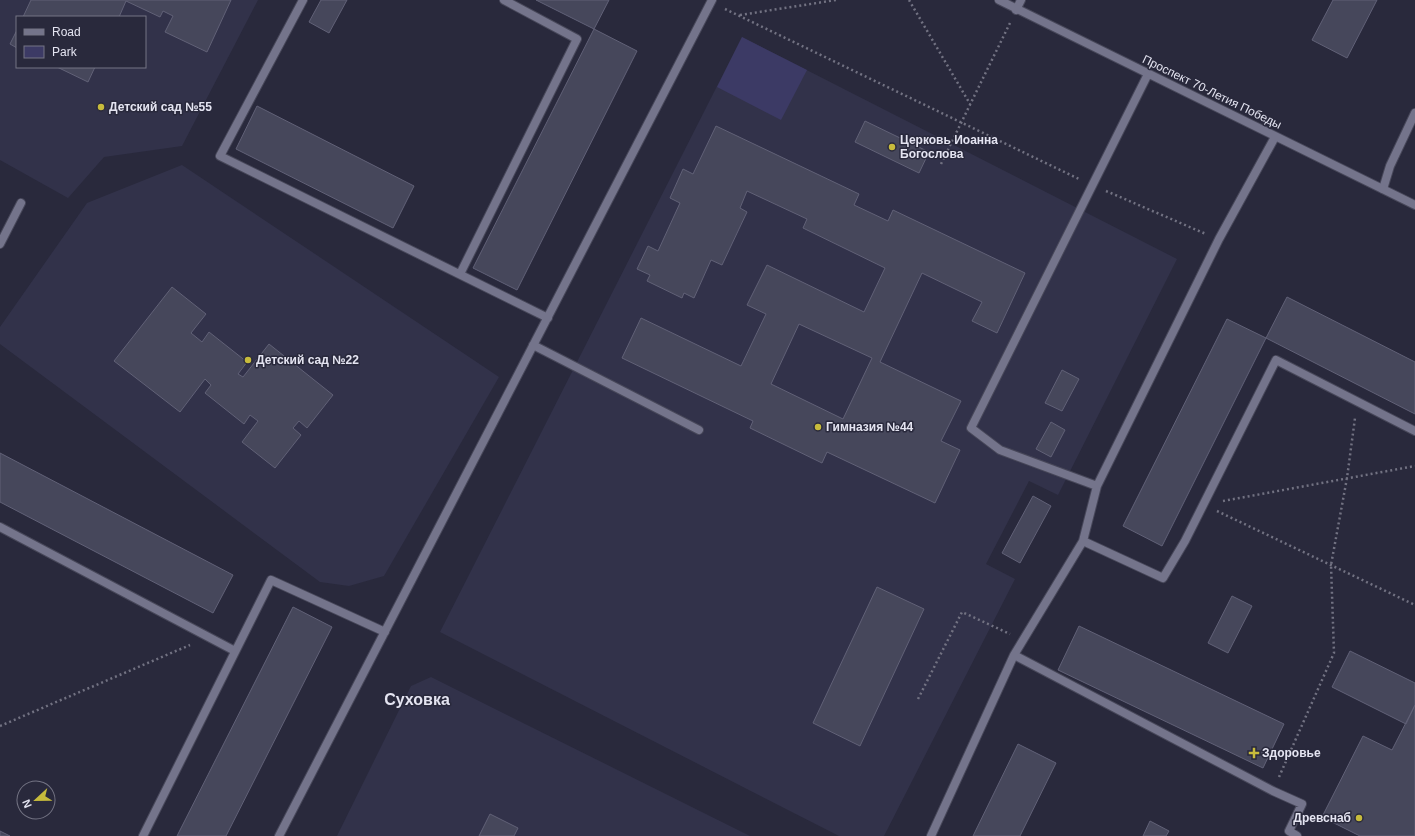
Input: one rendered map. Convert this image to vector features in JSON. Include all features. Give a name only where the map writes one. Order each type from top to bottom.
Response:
[{"type":"street","points":[[303,0],[220,156],[548,318]]},
{"type":"street","points":[[460,274],[576,39],[504,0]]},
{"type":"street","name":"Проспект 70-Летия Победы","points":[[998,0],[1415,205]]},
{"type":"street","points":[[1016,10],[1021,0]]},
{"type":"street","points":[[279,836],[712,1]]},
{"type":"street","points":[[1097,486],[1000,450],[971,428],[1148,74]]},
{"type":"street","points":[[1383,189],[1390,166],[1415,113]]},
{"type":"street","points":[[931,836],[1014,655],[1083,541],[1097,486],[1219,239],[1275,136]]},
{"type":"street","points":[[0,244],[21,203]]},
{"type":"street","points":[[533,345],[699,430]]},
{"type":"street","points":[[1083,541],[1162,578],[1185,541],[1276,360],[1415,431]]},
{"type":"street","points":[[0,527],[235,651]]},
{"type":"street","points":[[143,836],[271,580],[385,632]]},
{"type":"street","points":[[1014,655],[1272,791],[1302,804],[1289,831],[1297,836]]},
{"type":"path","points":[[738,15],[836,0]]},
{"type":"path","points":[[909,0],[970,104]]},
{"type":"path","points":[[712,1],[738,15],[1092,185],[1219,239]]},
{"type":"path","points":[[941,164],[1016,10]]},
{"type":"path","points":[[1272,791],[1334,653],[1331,565],[1347,478],[1357,401]]},
{"type":"path","points":[[1204,504],[1415,466]]},
{"type":"path","points":[[1204,504],[1415,605]]},
{"type":"path","points":[[918,699],[962,612],[1023,639]]},
{"type":"path","points":[[0,726],[209,637]]},
{"type":"shaded area","name":"Детский сад №55","points":[[0,0],[258,0],[182,146],[104,157],[68,198],[0,160]]},
{"type":"shaded area","name":"Гимназия №44","points":[[742,37],[1177,259],[1058,495],[1029,481],[986,564],[1015,579],[884,836],[839,836],[440,632]]},
{"type":"shaded area","name":"Детский сад №22","points":[[182,165],[499,377],[384,576],[349,586],[320,582],[0,344],[0,327],[87,203]]},
{"type":"shaded area","points":[[431,677],[750,836],[337,836],[411,686]]},
{"type":"green space","points":[[742,37],[807,70],[781,120],[717,87]]},
{"type":"building","points":[[31,0],[231,0],[207,52],[165,32],[173,16],[163,11],[160,17],[126,1],[119,16],[23,16]]},
{"type":"building","points":[[321,0],[347,0],[329,33],[309,22]]},
{"type":"building","points":[[536,0],[609,0],[594,29]]},
{"type":"building","points":[[1333,0],[1377,0],[1347,58],[1312,40]]},
{"type":"building","points":[[594,29],[637,51],[517,290],[473,268]]},
{"type":"building","points":[[16,32],[16,47],[10,44]]},
{"type":"building","points":[[59,68],[95,68],[88,82]]},
{"type":"building","points":[[257,106],[414,186],[393,228],[236,149]]},
{"type":"building","name":"Церковь Иоанна Богослова","points":[[865,121],[929,152],[919,173],[855,142]]},
{"type":"building","points":[[716,126],[859,194],[854,205],[888,221],[893,210],[1025,273],[997,333],[972,321],[982,302],[922,273],[880,362],[961,401],[941,441],[960,450],[935,503],[827,452],[822,463],[750,428],[753,421],[622,358],[641,318],[741,366],[766,314],[747,305],[767,265],[864,312],[885,268],[803,228],[807,219],[747,191],[740,208],[747,212],[722,265],[711,260],[694,298],[684,293],[682,298],[647,281],[650,275],[637,269],[648,246],[658,251],[680,203],[670,198],[683,169],[693,174]],"holes":[[[799,324],[872,358],[843,419],[771,384]]]},
{"type":"building","points":[[172,287],[206,314],[191,333],[202,342],[209,332],[247,362],[238,374],[243,377],[269,344],[333,395],[307,428],[299,421],[293,428],[301,435],[275,468],[242,442],[258,421],[250,415],[244,424],[205,393],[211,385],[205,379],[180,412],[114,361]]},
{"type":"building","points":[[1287,297],[1415,362],[1415,414],[1266,338]]},
{"type":"building","points":[[1227,319],[1266,338],[1162,546],[1123,526]]},
{"type":"building","points":[[1062,370],[1079,379],[1062,411],[1045,403]]},
{"type":"building","points":[[1051,422],[1065,430],[1051,457],[1036,449]]},
{"type":"building","points":[[0,453],[233,575],[213,613],[0,502]]},
{"type":"building","points":[[1033,496],[1051,506],[1020,563],[1002,553]]},
{"type":"building","points":[[877,587],[924,609],[860,746],[813,723]]},
{"type":"building","points":[[1232,596],[1252,606],[1228,653],[1208,643]]},
{"type":"building","points":[[293,607],[332,627],[226,836],[177,836]]},
{"type":"building","points":[[1079,626],[1284,724],[1263,768],[1058,670]]},
{"type":"building","points":[[1350,651],[1415,683],[1415,705],[1406,724],[1332,687]]},
{"type":"building","points":[[1415,705],[1415,836],[1360,836],[1322,817],[1363,736],[1392,750]]},
{"type":"building","points":[[1018,744],[1056,763],[1020,836],[973,836]]},
{"type":"building","points":[[490,814],[518,828],[514,836],[479,836]]},
{"type":"building","points":[[1150,821],[1169,831],[1166,836],[1143,836]]},
{"type":"building","points":[[0,831],[10,836],[0,836]]},
{"type":"place","name":"Детский сад №55","points":[[101,107]]},
{"type":"place","name":"Церковь Иоанна Богослова","points":[[892,147]]},
{"type":"place","name":"Детский сад №22","points":[[248,360]]},
{"type":"place","name":"Гимназия №44","points":[[818,427]]},
{"type":"place","name":"Здоровье","points":[[1254,753]]},
{"type":"place","name":"Древснаб","points":[[1359,818]]},
{"type":"district","name":"Суховка","points":[[417,699]]}]
